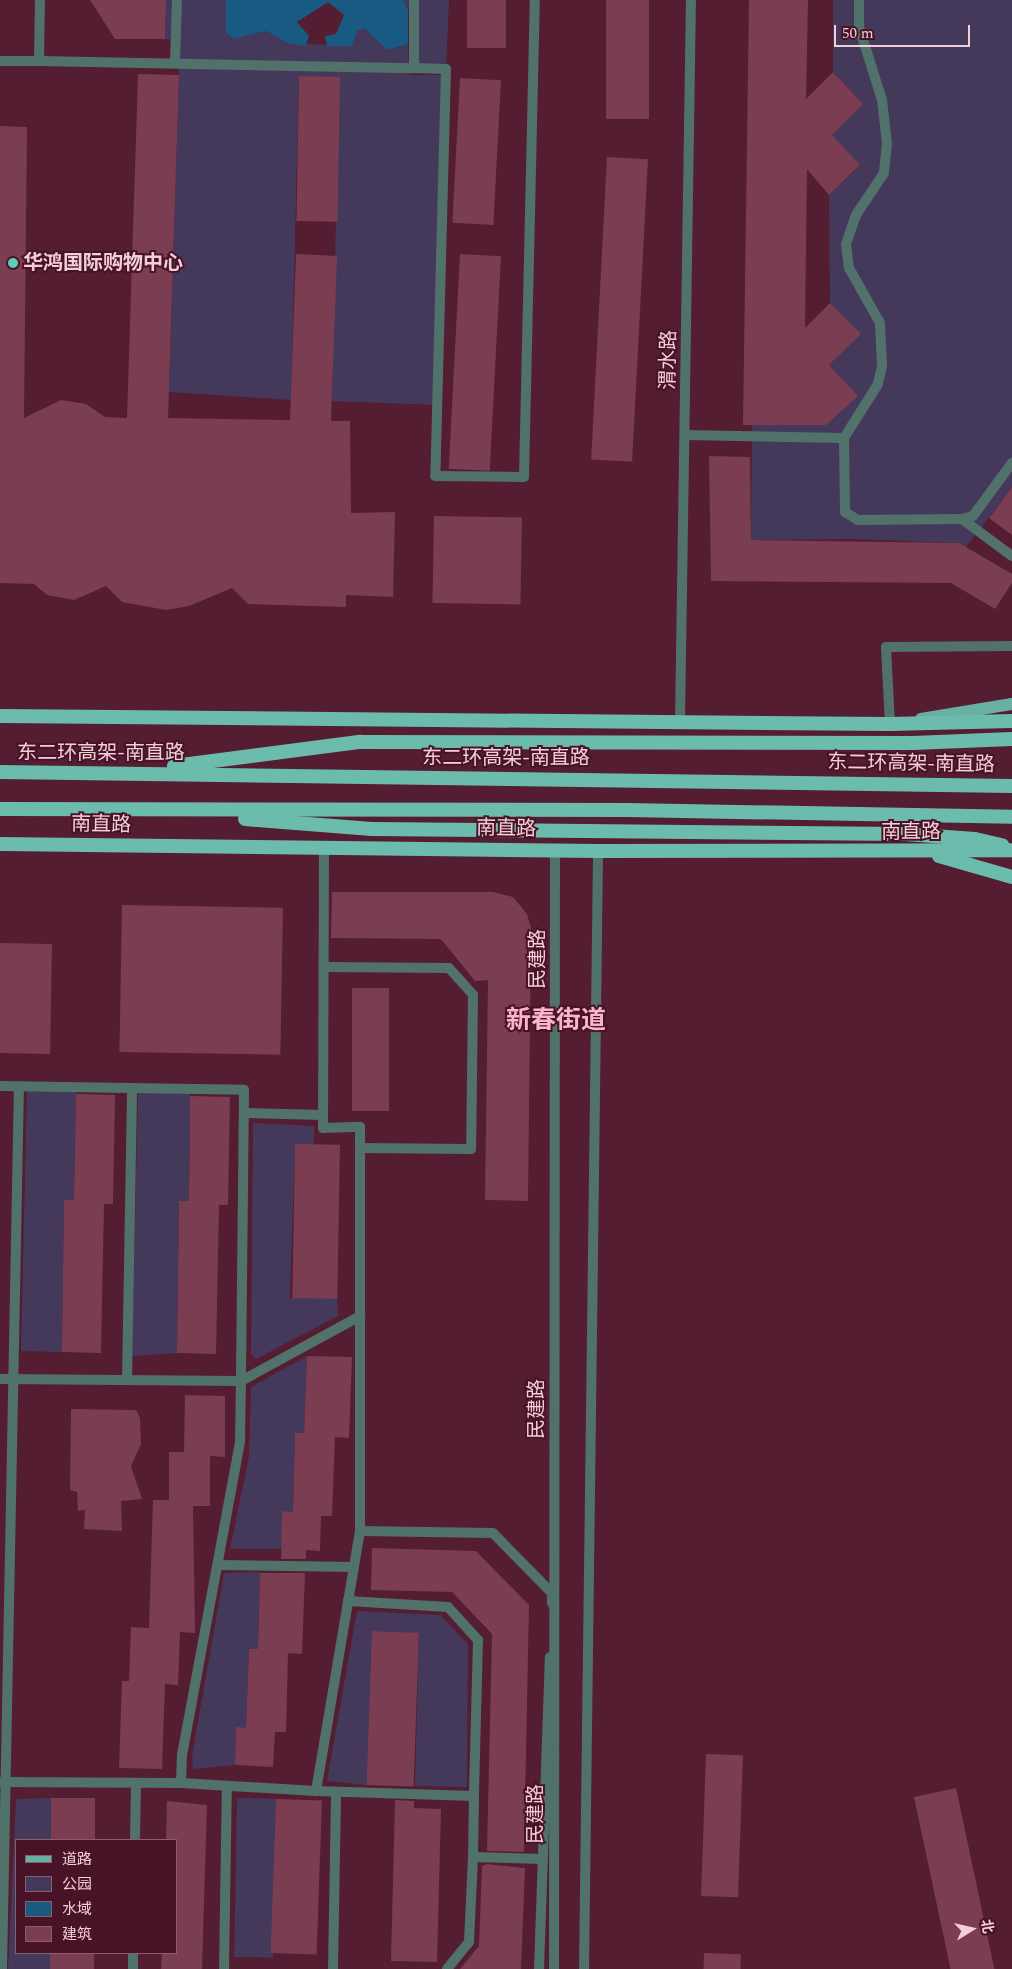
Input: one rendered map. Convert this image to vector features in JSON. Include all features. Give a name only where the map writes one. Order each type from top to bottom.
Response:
[{"type":"highway","points":[[0,716],[890,724],[1012,721]]},
{"type":"highway","points":[[128,772],[360,742],[913,743],[1012,739]]},
{"type":"highway","name":"东二环高架-南直路","points":[[0,772],[128,772],[1012,786]]},
{"type":"highway","points":[[0,809],[627,810],[1012,816]]},
{"type":"highway","points":[[134,810],[372,829],[905,834],[974,839],[1012,849]]},
{"type":"highway","name":"南直路","points":[[0,844],[598,851],[924,852],[1012,849]]},
{"type":"highway","points":[[924,852],[1012,877]]},
{"type":"main road","points":[[890,724],[1012,704]]},
{"type":"street","points":[[39,61],[40,0]]},
{"type":"street","points":[[175,62],[177,0]]},
{"type":"street","points":[[414,0],[414,68]]},
{"type":"street","points":[[0,61],[175,62],[446,69],[435,476],[524,477],[535,0]]},
{"type":"street","name":"渭水路","points":[[680,721],[691,0]]},
{"type":"street","points":[[859,0],[859,26],[882,100],[887,143],[884,173],[856,215],[846,244],[849,268],[880,324],[882,366],[878,384],[844,438],[844,512],[858,520],[962,519],[973,516],[1012,463]]},
{"type":"street","points":[[685,435],[844,438]]},
{"type":"street","points":[[962,519],[1012,556]]},
{"type":"street","points":[[890,724],[886,647],[1012,646]]},
{"type":"street","points":[[316,1792],[360,1531],[360,1127],[323,1128],[324,847]]},
{"type":"street","name":"民建路","points":[[554,1969],[556,850]]},
{"type":"street","points":[[584,1969],[598,851]]},
{"type":"street","points":[[325,967],[449,968],[473,995],[471,1150],[360,1148]]},
{"type":"street","points":[[0,1086],[244,1090],[240,1442],[182,1755],[181,1783]]},
{"type":"street","points":[[2,1969],[4,1782],[11,1621],[16,1379],[20,1086]]},
{"type":"street","points":[[127,1380],[132,1088]]},
{"type":"street","points":[[244,1113],[323,1115]]},
{"type":"street","points":[[0,1379],[241,1381],[360,1316]]},
{"type":"street","points":[[360,1531],[493,1533],[552,1593],[539,1969]]},
{"type":"street","points":[[217,1565],[354,1567]]},
{"type":"street","points":[[348,1601],[448,1607],[478,1640],[469,1942],[447,1969]]},
{"type":"street","points":[[0,1620],[11,1621]]},
{"type":"street","points":[[4,1782],[181,1783],[316,1792],[474,1796]]},
{"type":"street","points":[[135,1839],[136,1783]]},
{"type":"street","points":[[224,1969],[227,1786]]},
{"type":"street","points":[[332,1969],[336,1792]]},
{"type":"street","points":[[473,1857],[542,1859]]},
{"type":"street","points":[[133,1954],[133,1969]]},
{"type":"green space","points":[[166,0],[226,0],[226,33],[234,39],[266,31],[288,43],[352,46],[357,31],[364,28],[387,50],[408,44],[409,75],[446,75],[437,405],[332,401],[339,77],[299,76],[291,400],[169,392],[179,75],[176,39],[165,39]]},
{"type":"green space","points":[[403,0],[449,0],[446,69],[414,68],[414,8],[408,9]]},
{"type":"green space","points":[[833,0],[1012,0],[1012,487],[966,547],[959,543],[853,539],[751,540],[752,425],[826,425],[857,396],[829,365],[860,334],[830,303],[829,195],[860,166],[832,135],[863,104],[833,72]]},
{"type":"green space","points":[[27,1091],[76,1091],[74,1200],[64,1200],[62,1352],[21,1351]]},
{"type":"green space","points":[[138,1092],[190,1093],[189,1201],[179,1201],[177,1353],[132,1356]]},
{"type":"green space","points":[[253,1123],[314,1126],[314,1145],[295,1145],[290,1298],[337,1298],[338,1316],[256,1359],[251,1354]]},
{"type":"green space","points":[[307,1356],[304,1433],[295,1433],[293,1512],[283,1512],[281,1549],[230,1549],[249,1456],[251,1387]]},
{"type":"green space","points":[[260,1572],[258,1649],[249,1649],[246,1728],[236,1728],[235,1765],[193,1769],[192,1756],[224,1573]]},
{"type":"green space","points":[[357,1611],[440,1615],[468,1644],[467,1787],[415,1786],[419,1633],[373,1631],[368,1785],[327,1781]]},
{"type":"green space","points":[[51,1798],[51,1839],[15,1839],[15,1954],[50,1954],[50,1969],[8,1969],[16,1799]]},
{"type":"green space","points":[[237,1798],[276,1799],[273,1958],[234,1957]]},
{"type":"water","points":[[226,0],[403,0],[408,9],[408,44],[387,50],[364,28],[357,31],[352,46],[327,46],[325,36],[336,34],[344,15],[328,2],[297,22],[309,36],[306,46],[288,43],[266,31],[234,39],[226,33]]},
{"type":"building","points":[[90,0],[166,0],[165,39],[115,39]]},
{"type":"building","points":[[467,0],[506,0],[506,48],[467,48]]},
{"type":"building","points":[[606,0],[649,0],[649,119],[606,119]]},
{"type":"building","points":[[749,0],[808,0],[806,99],[833,72],[863,104],[832,135],[860,165],[829,195],[807,169],[805,328],[830,303],[861,334],[829,365],[858,396],[826,425],[743,425]]},
{"type":"building","name":"华鸿国际购物中心","points":[[138,74],[179,75],[168,418],[290,420],[296,254],[337,256],[331,421],[350,421],[351,513],[395,512],[393,597],[346,595],[346,607],[248,604],[232,588],[189,606],[166,610],[122,602],[106,586],[74,600],[47,595],[34,584],[0,583],[0,126],[27,127],[24,418],[61,400],[86,404],[105,417],[127,418]]},
{"type":"building","points":[[299,76],[340,77],[337,222],[296,221]]},
{"type":"building","points":[[460,78],[501,80],[493,225],[452,223]]},
{"type":"building","points":[[607,157],[648,159],[632,462],[591,460]]},
{"type":"building","points":[[460,254],[501,256],[490,471],[449,469]]},
{"type":"building","points":[[709,456],[750,457],[751,540],[959,543],[1012,574],[1012,583],[995,609],[951,583],[711,581]]},
{"type":"building","points":[[1012,487],[1012,535],[989,518]]},
{"type":"building","points":[[434,516],[522,518],[520,605],[432,603]]},
{"type":"building","points":[[332,892],[493,892],[513,897],[527,914],[531,928],[528,1201],[485,1200],[488,980],[475,981],[441,939],[331,938]]},
{"type":"building","points":[[122,905],[283,908],[280,1055],[119,1052]]},
{"type":"building","points":[[0,943],[52,944],[50,1054],[0,1053]]},
{"type":"building","points":[[352,988],[389,988],[389,1111],[352,1111]]},
{"type":"building","points":[[76,1094],[115,1095],[113,1204],[104,1204],[101,1353],[62,1352],[64,1200],[74,1200]]},
{"type":"building","points":[[190,1096],[230,1097],[228,1205],[219,1205],[216,1354],[177,1353],[179,1201],[189,1201]]},
{"type":"building","points":[[295,1144],[340,1145],[337,1299],[292,1298]]},
{"type":"building","points":[[307,1356],[352,1357],[349,1438],[335,1437],[332,1516],[321,1516],[320,1551],[306,1550],[306,1559],[281,1559],[282,1511],[293,1512],[295,1433],[304,1433]]},
{"type":"building","points":[[185,1395],[225,1396],[225,1457],[210,1456],[210,1506],[193,1506],[195,1633],[180,1632],[178,1685],[165,1684],[162,1769],[119,1768],[122,1681],[129,1681],[131,1627],[149,1628],[153,1500],[169,1500],[169,1452],[184,1452]]},
{"type":"building","points":[[71,1409],[136,1410],[140,1418],[141,1444],[131,1466],[142,1499],[121,1501],[122,1531],[84,1529],[85,1510],[78,1511],[77,1492],[70,1490]]},
{"type":"building","points":[[372,1548],[476,1551],[529,1605],[524,1852],[487,1851],[492,1634],[452,1592],[371,1590]]},
{"type":"building","points":[[260,1573],[305,1573],[302,1654],[288,1653],[286,1732],[275,1732],[273,1767],[235,1765],[236,1727],[246,1728],[249,1649],[258,1649]]},
{"type":"building","points":[[372,1631],[419,1633],[414,1787],[367,1785]]},
{"type":"building","points":[[706,1754],[743,1755],[738,1897],[701,1896]]},
{"type":"building","points":[[956,1788],[994,1969],[951,1969],[914,1797]]},
{"type":"building","points":[[51,1798],[95,1798],[95,1839],[51,1839]]},
{"type":"building","points":[[276,1799],[322,1801],[317,1955],[271,1953]]},
{"type":"building","points":[[395,1800],[414,1801],[414,1808],[441,1809],[437,1962],[391,1961]]},
{"type":"building","points":[[167,1801],[207,1805],[202,1969],[161,1969],[162,1954],[178,1954],[178,1839],[166,1839]]},
{"type":"building","points":[[487,1864],[525,1868],[521,1969],[460,1969],[479,1946],[482,1866]]},
{"type":"building","points":[[704,1953],[741,1954],[740,1969],[703,1969]]},
{"type":"building","points":[[50,1954],[94,1954],[94,1969],[50,1969]]},
{"type":"place","name":"华鸿国际购物中心","points":[[13,263]]},
{"type":"district","name":"新春街道","points":[[556,1021]]}]
